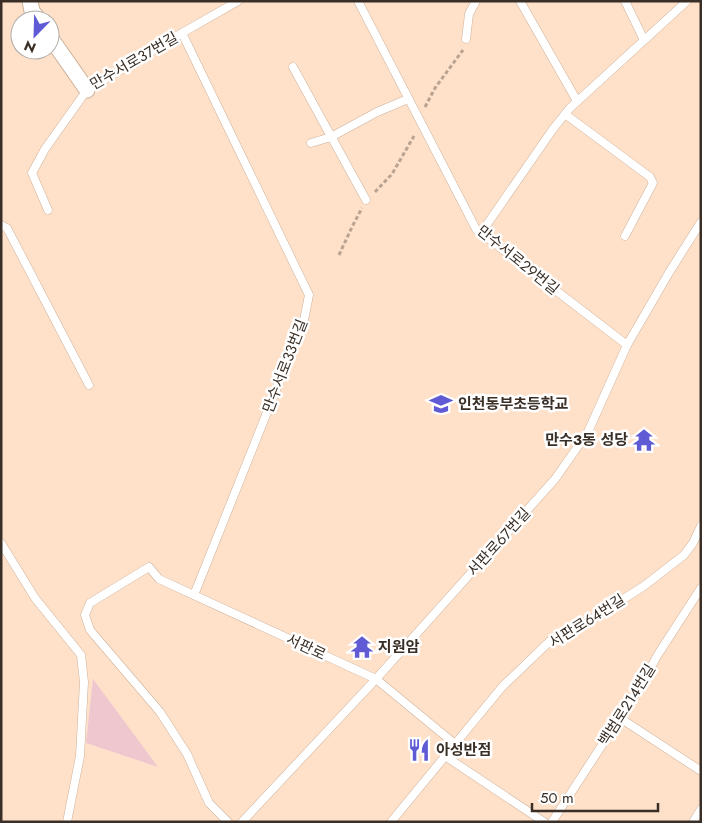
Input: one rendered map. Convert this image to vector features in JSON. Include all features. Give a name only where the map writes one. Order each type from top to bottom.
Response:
[{"type":"street","name":"만수서로37번길","points":[[60,51],[87,90]]},
{"type":"lane","name":"만수서로37번길","points":[[87,90],[238,1]]},
{"type":"lane","name":"만수서로29번길","points":[[358,1],[476,229],[627,345]]},
{"type":"lane","points":[[466,39],[469,14],[476,1]]},
{"type":"lane","points":[[520,1],[577,101]]},
{"type":"lane","points":[[625,1],[644,40]]},
{"type":"lane","points":[[481,233],[564,114],[687,1]]},
{"type":"lane","name":"만수서로33번길","points":[[182,33],[309,295],[304,320],[194,596]]},
{"type":"lane","points":[[293,67],[366,200]]},
{"type":"lane","points":[[48,210],[32,173],[45,149],[87,90]]},
{"type":"lane","points":[[311,143],[331,137],[377,112],[408,99]]},
{"type":"lane","points":[[564,114],[650,177],[653,183],[625,236]]},
{"type":"lane","name":"서판로67번길","points":[[242,822],[376,679],[555,479],[588,432],[627,345],[701,222]]},
{"type":"lane","points":[[1,225],[7,228],[89,385]]},
{"type":"lane","name":"서판로64번길","points":[[391,822],[502,687],[550,642],[595,617],[644,586],[684,555],[693,543],[701,526]]},
{"type":"lane","points":[[1,543],[34,598],[81,655],[84,682],[80,756],[67,822]]},
{"type":"lane","name":"서판로","points":[[228,822],[209,803],[187,754],[160,712],[90,630],[85,615],[90,603],[148,567],[159,579],[376,679],[455,744]]},
{"type":"lane","name":"백범로214번길","points":[[552,822],[645,679],[657,656],[701,588]]},
{"type":"lane","points":[[620,718],[701,772]]},
{"type":"lane","points":[[445,756],[544,822]]},
{"type":"lane","points":[[692,822],[701,809]]},
{"type":"path","points":[[339,255],[366,200],[392,174],[406,154],[421,124],[425,107],[461,53],[466,39]]},
{"type":"shaded area","points":[[93,679],[158,767],[86,743]]},
{"type":"place","name":"인천동부초등학교","points":[[441,404]]},
{"type":"place","name":"만수3동 성당","points":[[644,440]]},
{"type":"place","name":"지원암","points":[[362,647]]},
{"type":"place","name":"아성반점","points":[[419,750]]}]
